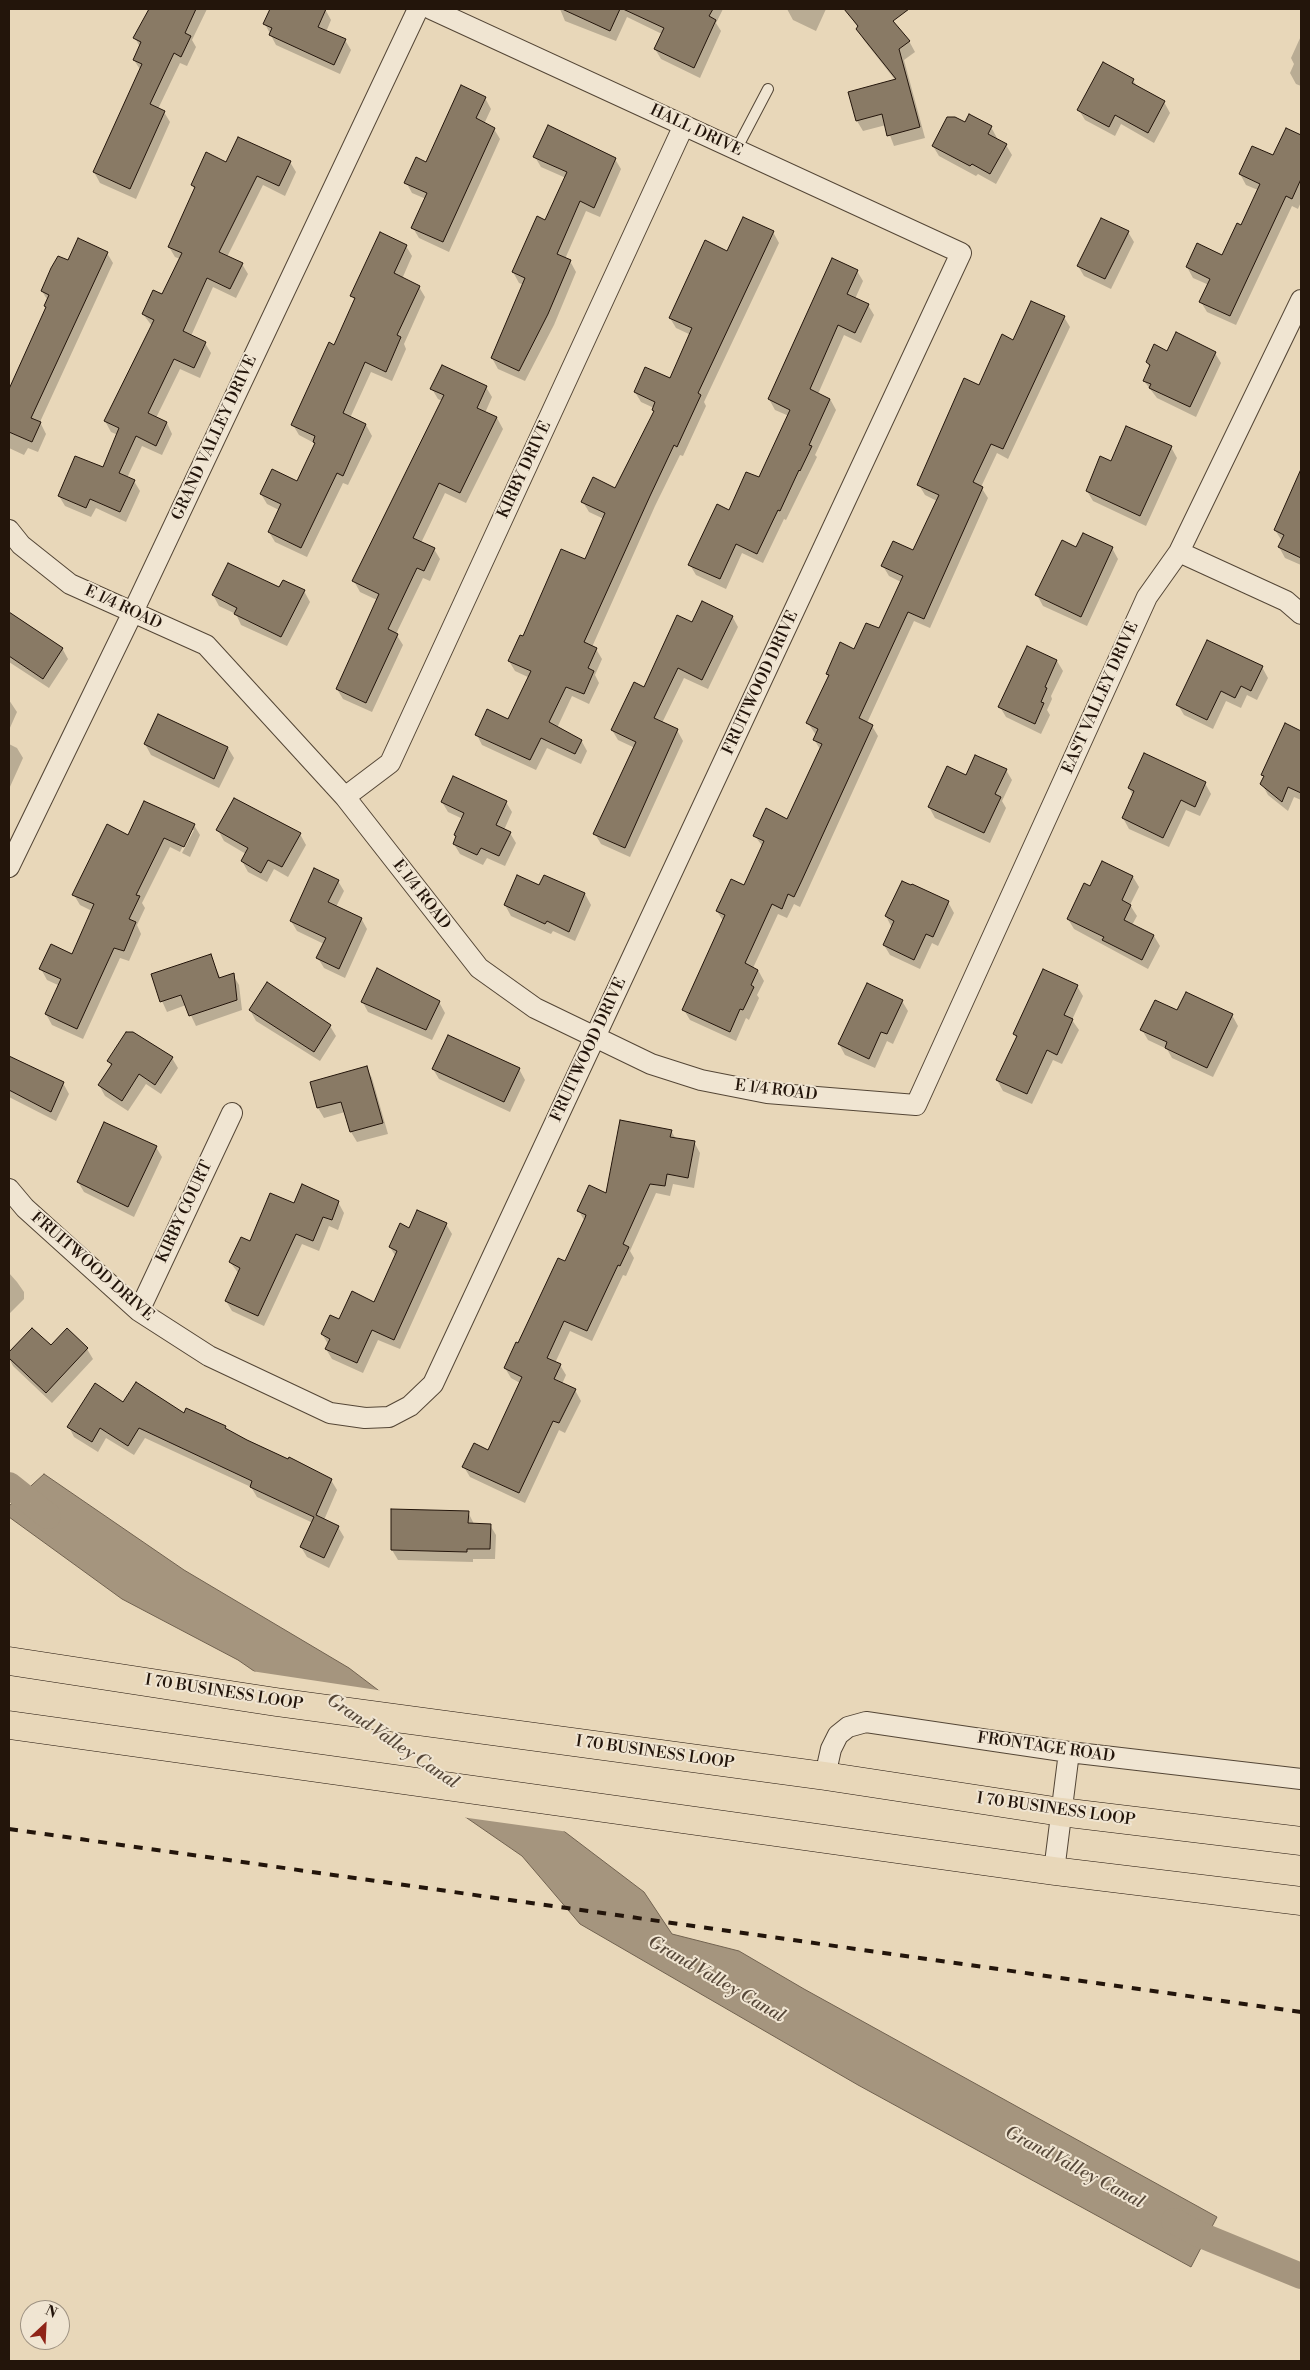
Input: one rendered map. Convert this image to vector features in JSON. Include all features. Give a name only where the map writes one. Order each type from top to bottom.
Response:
[{"type":"main road","name":"I 70 BUSINESS LOOP","points":[[9,1661],[276,1702],[825,1776],[1062,1812],[1301,1840]]},
{"type":"main road","points":[[9,1725],[1054,1871],[1301,1901]]},
{"type":"street","name":"GRAND VALLEY DRIVE","points":[[9,867],[132,614],[418,9]]},
{"type":"street","name":"HALL DRIVE","points":[[431,9],[962,253]]},
{"type":"street","name":"KIRBY DRIVE","points":[[345,797],[390,763],[684,125]]},
{"type":"street","name":"FRUITWOOD DRIVE","points":[[9,1189],[25,1208],[139,1310],[208,1356],[330,1413],[365,1418],[389,1417],[410,1406],[434,1384],[962,253]]},
{"type":"street","name":"EAST VALLEY DRIVE","points":[[916,1105],[1147,597],[1178,552],[1301,300]]},
{"type":"street","name":"E 1/4 ROAD","points":[[9,530],[21,545],[70,584],[132,614],[206,645],[345,797],[479,968],[535,1008],[651,1064],[702,1080],[767,1093],[916,1105]]},
{"type":"street","points":[[1178,552],[1286,601],[1301,614]]},
{"type":"street","name":"KIRBY COURT","points":[[139,1310],[232,1113]]},
{"type":"street","name":"FRONTAGE ROAD","points":[[825,1776],[831,1749],[838,1735],[848,1727],[866,1722],[1069,1752],[1301,1779]]},
{"type":"street","points":[[1054,1871],[1069,1752]]},
{"type":"lane","points":[[736,150],[768,89]]},
{"type":"water","points":[[44,1474],[184,1570],[349,1668],[644,1892],[672,1934],[739,1951],[804,1989],[1217,2217],[1191,2267],[858,2085],[580,1924],[522,1856],[238,1660],[122,1599],[9,1517],[9,1506]]},
{"type":"pier","points":[[251,1671],[384,1691],[569,1832],[461,1817]]},
{"type":"building","points":[[149,9],[196,9],[185,33],[191,36],[181,57],[174,53],[150,104],[165,111],[130,189],[93,172],[142,64],[133,60],[141,42],[133,38]]},
{"type":"building","points":[[270,9],[326,9],[318,27],[346,39],[334,65],[269,35],[272,28],[263,24]]},
{"type":"building","points":[[562,9],[620,9],[610,31]]},
{"type":"building","points":[[623,9],[713,9],[709,16],[716,20],[694,68],[654,49],[664,28]]},
{"type":"building","points":[[844,9],[909,9],[893,21],[910,41],[899,49],[920,127],[887,136],[882,114],[856,121],[848,92],[896,79],[856,29],[858,26]]},
{"type":"building","points":[[1103,62],[1134,79],[1132,83],[1165,101],[1148,133],[1115,115],[1109,127],[1077,110]]},
{"type":"building","points":[[461,85],[486,97],[476,118],[495,128],[443,242],[411,228],[427,193],[404,183],[416,157],[426,162]]},
{"type":"building","points":[[969,114],[992,126],[988,134],[1007,144],[990,174],[932,146],[947,117],[955,117],[965,122]]},
{"type":"building","points":[[548,125],[616,158],[594,208],[580,201],[557,254],[571,260],[548,314],[519,371],[491,358],[525,278],[512,272],[537,216],[545,220],[567,172],[533,157]]},
{"type":"building","points":[[1286,128],[1301,135],[1301,179],[1292,199],[1286,196],[1230,316],[1199,302],[1210,279],[1186,267],[1197,243],[1222,255],[1237,223],[1241,225],[1260,184],[1239,174],[1252,146],[1273,155]]},
{"type":"building","points":[[238,137],[291,161],[279,186],[257,176],[219,252],[243,263],[230,289],[207,278],[183,331],[206,342],[194,368],[174,359],[148,413],[167,422],[156,446],[136,436],[119,473],[135,480],[120,512],[90,499],[86,508],[58,496],[75,456],[103,467],[119,428],[104,421],[154,320],[142,314],[153,290],[162,294],[182,253],[168,247],[195,187],[191,185],[206,152],[226,162]]},
{"type":"building","points":[[743,217],[774,231],[698,393],[701,395],[677,447],[674,445],[584,642],[597,648],[588,668],[594,671],[584,694],[566,687],[549,722],[582,740],[575,754],[541,738],[530,760],[475,735],[487,709],[508,719],[531,671],[508,661],[520,635],[523,636],[561,549],[585,559],[605,513],[581,502],[593,477],[615,488],[654,411],[652,410],[655,402],[634,392],[645,367],[670,378],[692,328],[669,318],[705,240],[727,251]]},
{"type":"building","points":[[1101,218],[1129,231],[1105,279],[1077,266]]},
{"type":"building","points":[[380,232],[407,245],[394,273],[420,286],[397,335],[401,337],[386,372],[365,362],[343,413],[366,424],[343,476],[337,473],[301,548],[268,532],[281,504],[260,494],[272,469],[297,481],[315,443],[313,442],[315,436],[291,425],[329,342],[334,345],[355,298],[350,296]]},
{"type":"building","points":[[78,238],[108,252],[31,418],[41,422],[32,442],[9,432],[9,389],[46,307],[44,306],[49,295],[41,291],[51,268],[58,256],[68,260]]},
{"type":"building","points":[[832,258],[858,270],[847,294],[869,304],[855,333],[838,325],[810,389],[830,399],[809,445],[812,446],[757,554],[736,544],[720,579],[688,565],[717,504],[729,510],[746,472],[759,477],[790,410],[768,399]]},
{"type":"building","points":[[1031,301],[1065,316],[1003,449],[991,444],[973,482],[983,487],[924,619],[908,612],[859,718],[873,725],[802,880],[794,897],[788,894],[782,909],[772,904],[745,963],[758,970],[751,985],[754,987],[743,1010],[740,1009],[730,1032],[682,1010],[725,915],[716,911],[731,879],[744,885],[764,841],[753,836],[766,808],[787,819],[822,744],[813,740],[818,729],[806,723],[829,675],[826,674],[840,642],[854,649],[866,623],[879,628],[903,576],[881,566],[893,541],[913,550],[939,495],[917,485],[964,378],[979,385],[1002,334],[1013,340]]},
{"type":"building","points":[[1176,332],[1216,352],[1190,407],[1149,388],[1151,384],[1143,381],[1150,365],[1146,362],[1154,344],[1167,351]]},
{"type":"building","points":[[442,365],[487,386],[477,408],[497,417],[460,493],[439,483],[413,538],[435,548],[424,571],[417,568],[388,629],[398,634],[366,703],[336,689],[379,594],[352,581],[444,395],[430,389]]},
{"type":"building","points":[[1126,426],[1172,446],[1140,516],[1086,491],[1100,456],[1111,461]]},
{"type":"building","points":[[1301,469],[1301,558],[1278,547],[1284,535],[1274,530]]},
{"type":"building","points":[[1083,533],[1113,547],[1081,617],[1035,595],[1062,540],[1076,547]]},
{"type":"building","points":[[228,563],[279,587],[283,580],[305,590],[281,637],[234,614],[237,608],[212,595]]},
{"type":"building","points":[[702,601],[733,616],[702,680],[678,668],[654,718],[678,729],[625,848],[593,834],[636,742],[611,730],[634,682],[644,687],[677,615],[692,622]]},
{"type":"building","points":[[9,612],[63,648],[43,679],[9,656]]},
{"type":"building","points":[[1207,640],[1263,666],[1251,691],[1241,686],[1235,698],[1221,691],[1207,720],[1176,705]]},
{"type":"building","points":[[1027,646],[1057,660],[1045,687],[1047,688],[1041,702],[1044,703],[1035,724],[998,707]]},
{"type":"building","points":[[158,714],[228,747],[214,779],[144,744]]},
{"type":"building","points":[[1285,723],[1301,731],[1301,793],[1288,787],[1282,802],[1260,784],[1264,776],[1261,775]]},
{"type":"building","points":[[1144,753],[1206,782],[1195,807],[1181,800],[1163,838],[1122,818],[1134,791],[1128,788]]},
{"type":"building","points":[[975,755],[1007,769],[995,794],[1001,797],[984,833],[928,807],[947,766],[966,775]]},
{"type":"building","points":[[453,776],[507,801],[496,825],[511,832],[499,856],[481,848],[477,855],[453,844],[456,836],[454,835],[464,813],[441,802]]},
{"type":"building","points":[[234,798],[301,833],[282,867],[268,860],[261,873],[241,861],[248,848],[216,830]]},
{"type":"building","points":[[144,801],[195,824],[184,847],[164,838],[136,895],[140,896],[129,919],[136,922],[124,951],[114,948],[77,1029],[45,1014],[61,979],[39,969],[51,944],[72,954],[94,904],[72,895],[107,824],[128,835]]},
{"type":"building","points":[[1102,861],[1133,876],[1122,900],[1131,905],[1124,920],[1154,935],[1142,960],[1102,940],[1104,937],[1067,919],[1084,883],[1090,886]]},
{"type":"building","points":[[314,868],[339,880],[328,902],[362,918],[339,969],[316,958],[326,938],[290,921]]},
{"type":"building","points":[[517,875],[539,885],[544,875],[585,893],[569,932],[547,921],[545,924],[504,905]]},
{"type":"building","points":[[902,881],[949,901],[933,937],[926,934],[914,960],[883,945],[894,921],[885,916]]},
{"type":"building","points":[[211,954],[219,978],[234,973],[237,1000],[189,1016],[181,995],[160,1002],[151,974]]},
{"type":"building","points":[[377,968],[440,1001],[426,1030],[361,1002]]},
{"type":"building","points":[[1043,969],[1078,985],[1064,1015],[1073,1019],[1057,1055],[1047,1050],[1027,1094],[996,1080],[1017,1036],[1013,1034]]},
{"type":"building","points":[[267,982],[331,1025],[314,1052],[249,1010]]},
{"type":"building","points":[[867,983],[903,1000],[887,1034],[881,1032],[869,1059],[838,1044]]},
{"type":"building","points":[[1186,992],[1233,1014],[1207,1068],[1165,1048],[1167,1042],[1140,1030],[1155,1000],[1177,1010]]},
{"type":"building","points":[[126,1032],[133,1032],[173,1057],[155,1085],[139,1074],[122,1101],[98,1085],[112,1064],[107,1061]]},
{"type":"building","points":[[448,1035],[520,1068],[504,1102],[432,1069]]},
{"type":"building","points":[[9,1056],[64,1082],[51,1112],[9,1090]]},
{"type":"building","points":[[367,1066],[383,1123],[350,1132],[341,1102],[317,1108],[310,1082]]},
{"type":"building","points":[[620,1120],[672,1130],[670,1137],[695,1141],[688,1178],[667,1174],[665,1186],[650,1184],[623,1244],[629,1247],[620,1266],[618,1265],[587,1331],[564,1321],[547,1358],[561,1364],[554,1379],[576,1389],[559,1423],[553,1421],[519,1493],[462,1467],[474,1443],[488,1450],[522,1377],[504,1368],[516,1342],[518,1343],[558,1258],[565,1261],[585,1218],[586,1215],[577,1211],[589,1185],[606,1193]]},
{"type":"building","points":[[104,1122],[157,1146],[128,1207],[77,1182]]},
{"type":"building","points":[[302,1184],[339,1201],[332,1220],[323,1217],[313,1241],[296,1234],[258,1316],[225,1301],[240,1268],[229,1262],[241,1237],[250,1241],[270,1193],[294,1203]]},
{"type":"building","points":[[417,1210],[447,1223],[394,1340],[372,1330],[357,1363],[325,1349],[330,1339],[321,1334],[330,1315],[339,1319],[352,1291],[374,1302],[397,1251],[389,1247],[400,1223],[409,1228]]},
{"type":"building","points":[[32,1328],[51,1345],[67,1328],[88,1348],[46,1393],[9,1358],[9,1352]]},
{"type":"building","points":[[136,1382],[184,1413],[186,1408],[226,1426],[225,1428],[247,1440],[288,1459],[289,1457],[332,1479],[316,1515],[339,1526],[324,1558],[300,1547],[314,1517],[250,1487],[252,1481],[139,1428],[128,1446],[100,1428],[92,1442],[67,1427],[95,1383],[123,1402]]},
{"type":"building","points":[[391,1509],[469,1511],[468,1523],[491,1524],[490,1549],[467,1549],[467,1552],[391,1550]]},
{"type":"waterway","name":"Grand Valley Canal","points":[[9,1485],[48,1516]]},
{"type":"waterway","name":"Grand Valley Canal","points":[[1174,2221],[1196,2233],[1301,2276]]},
{"type":"railway","points":[[9,1829],[1301,2012]]}]
